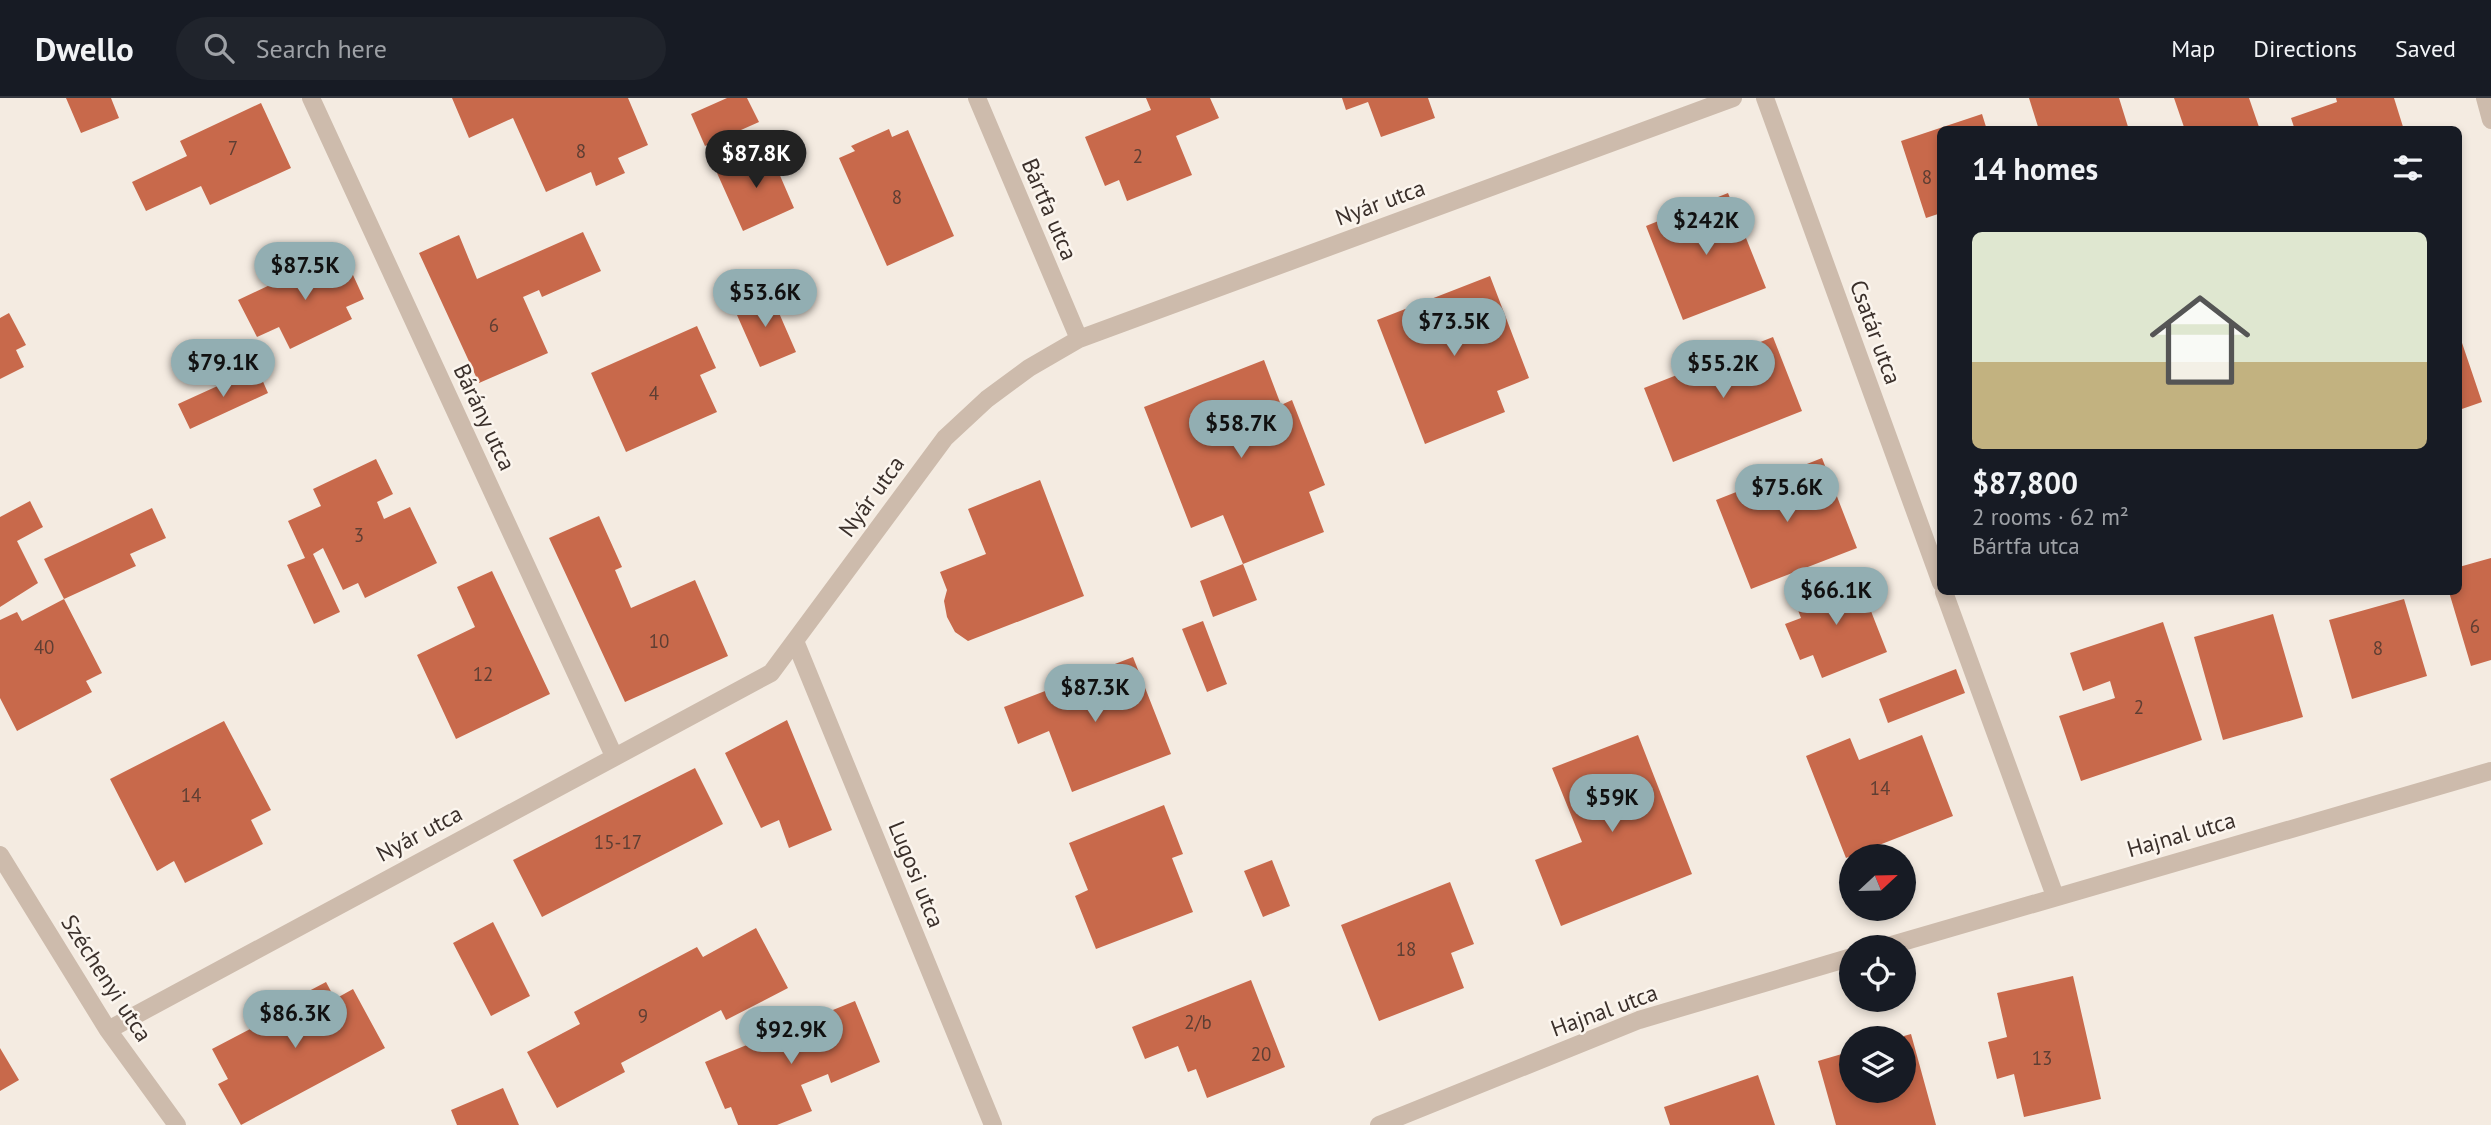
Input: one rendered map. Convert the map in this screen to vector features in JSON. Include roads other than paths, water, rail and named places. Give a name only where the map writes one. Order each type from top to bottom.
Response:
[{"type":"street","name":"Bárány utca","points":[[311,98],[614,756]]},
{"type":"street","name":"Bártfa utca","points":[[976,98],[1079,339]]},
{"type":"street","name":"Nyár utca","points":[[108,1030],[771,673],[945,439],[987,399],[1030,368],[1079,339],[1733,98]]},
{"type":"street","name":"Csatár utca","points":[[1765,98],[1937,572]]},
{"type":"street","points":[[2485,98],[2491,120]]},
{"type":"street","points":[[1945,595],[2055,896]]},
{"type":"street","name":"Lugosi utca","points":[[795,641],[993,1125]]},
{"type":"street","name":"Hajnal utca","points":[[1916,938],[2491,771]]},
{"type":"street","name":"Széchenyi utca","points":[[0,855],[108,1030],[177,1125]]},
{"type":"street","name":"Hajnal utca","points":[[1379,1125],[1639,1020],[1839,961]]}]
